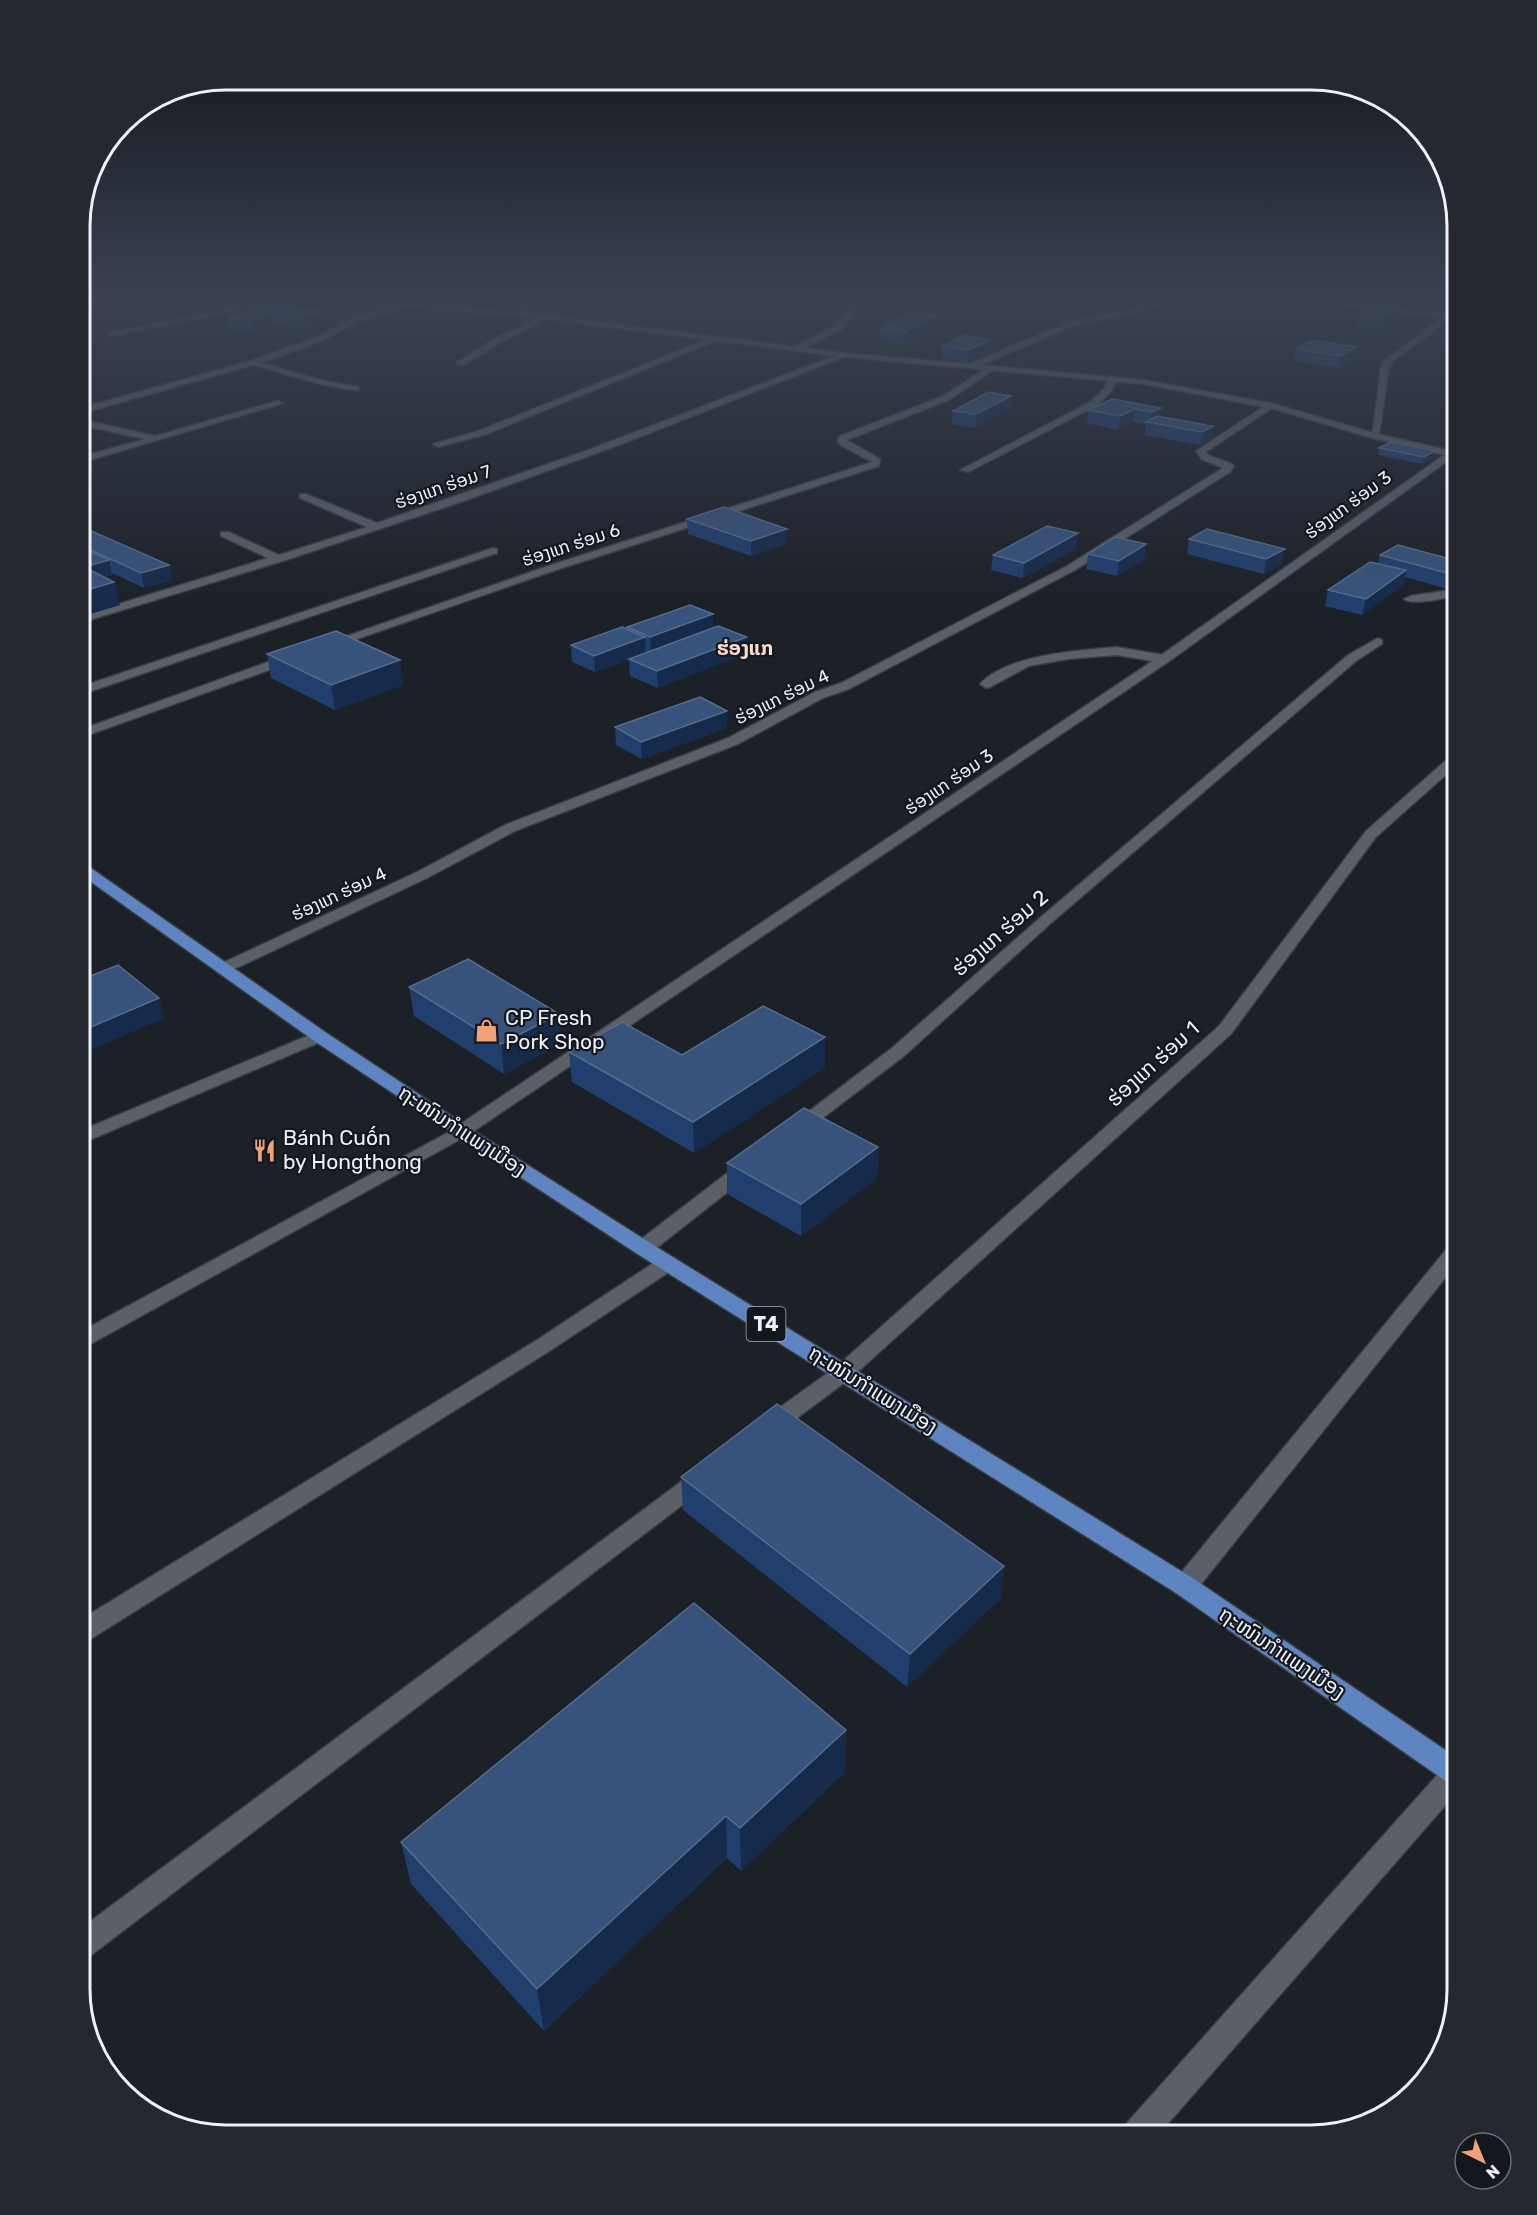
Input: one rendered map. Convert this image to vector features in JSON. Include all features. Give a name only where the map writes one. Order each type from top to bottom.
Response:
[{"type":"main road","name":"ຖະໜົນກຳແພງເມືອງ","points":[[90,874],[319,1036],[462,1131],[643,1248],[1185,1586],[1447,1766]]},
{"type":"street","points":[[90,408],[118,400]]},
{"type":"street","points":[[438,444],[482,433],[563,400]]},
{"type":"street","name":"ຮ່ອງແກ ຮ່ອມ 7","points":[[90,617],[377,527],[584,455],[722,400]]},
{"type":"street","name":"ຮ່ອງແກ ຮ່ອມ 6","points":[[316,649],[549,569],[876,464],[877,461],[845,444],[842,441],[843,438],[940,400]]},
{"type":"street","points":[[965,470],[1097,400]]},
{"type":"street","points":[[1244,400],[1447,453]]},
{"type":"street","points":[[1375,436],[1380,400]]},
{"type":"street","points":[[90,457],[280,402]]},
{"type":"street","name":"ຮ່ອງແກ ຮ່ອມ 4","points":[[222,969],[422,875],[510,828],[733,741],[819,695],[845,686],[913,652],[1071,568],[1227,470],[1228,466],[1204,457],[1201,451],[1271,406]]},
{"type":"street","points":[[90,424],[158,439]]},
{"type":"street","name":"ຮ່ອງແກ ຮ່ອມ 3","points":[[90,1336],[462,1131],[1164,659],[1447,460]]},
{"type":"street","points":[[303,496],[377,527]]},
{"type":"street","points":[[225,534],[279,559]]},
{"type":"street","points":[[90,688],[493,551]]},
{"type":"street","points":[[1410,599],[1447,596]]},
{"type":"street","name":"ຮ່ອງແກ ຮ່ອມ 2","points":[[785,1139],[898,1052],[1046,920],[1352,658],[1378,642]]},
{"type":"street","points":[[986,684],[1025,663],[1068,655],[1116,651],[1164,659]]},
{"type":"street","points":[[90,730],[304,653]]},
{"type":"street","name":"ຮ່ອງແກ ຮ່ອມ 1","points":[[748,1443],[844,1372],[1225,1030],[1371,834],[1447,768]]},
{"type":"street","points":[[90,1134],[319,1036]]},
{"type":"street","points":[[643,1248],[756,1161]]},
{"type":"street","points":[[90,1627],[544,1345],[668,1263]]},
{"type":"street","points":[[1185,1586],[1447,1264]]},
{"type":"street","points":[[90,1938],[720,1465]]},
{"type":"street","points":[[1146,2125],[1447,1784]]},
{"type":"building","points":[[973,400],[1003,400],[976,414],[953,411]]},
{"type":"building","points":[[1109,400],[1161,408],[1152,412],[1135,409],[1120,416],[1088,410]]},
{"type":"building","points":[[1157,416],[1213,426],[1202,432],[1146,422]]},
{"type":"building","points":[[1391,442],[1435,451],[1424,457],[1379,448]]},
{"type":"building","points":[[724,507],[787,529],[751,541],[687,519]]},
{"type":"building","points":[[1047,526],[1078,533],[1024,563],[993,555]]},
{"type":"building","points":[[1207,529],[1285,549],[1266,559],[1189,539]]},
{"type":"building","points":[[90,530],[169,565],[141,573],[90,550]]},
{"type":"building","points":[[1115,537],[1146,544],[1119,561],[1088,554]]},
{"type":"building","points":[[1398,545],[1447,558],[1447,573],[1380,555]]},
{"type":"building","points":[[90,551],[109,560],[90,565]]},
{"type":"building","points":[[1370,562],[1406,570],[1366,599],[1328,590]]},
{"type":"building","points":[[90,570],[114,582],[90,589]]},
{"type":"building","points":[[690,605],[713,614],[650,637],[627,627]]},
{"type":"building","points":[[718,626],[747,637],[657,671],[629,659]]},
{"type":"building","points":[[622,627],[645,637],[594,656],[571,645]]},
{"type":"building","points":[[336,631],[400,660],[331,685],[267,654]]},
{"type":"building","points":[[700,697],[727,711],[641,742],[615,727]]},
{"type":"building","points":[[468,959],[559,1014],[501,1044],[409,987]]},
{"type":"building","points":[[118,965],[159,998],[90,1027],[90,976]]},
{"type":"building","points":[[763,1006],[825,1037],[693,1122],[569,1052],[622,1022],[682,1055]]},
{"type":"building","points":[[804,1108],[878,1147],[801,1204],[727,1163]]},
{"type":"building","points":[[777,1404],[1004,1566],[910,1654],[681,1477]]},
{"type":"building","points":[[694,1603],[846,1730],[740,1828],[726,1816],[537,1989],[401,1842]]},
{"type":"place","name":"CP Fresh Pork Shop","points":[[487,1030]]},
{"type":"place","name":"Bánh Cuốn by Hongthong","points":[[265,1150]]},
{"type":"district","name":"ຮ່ອງແກ","points":[[745,648]]}]
